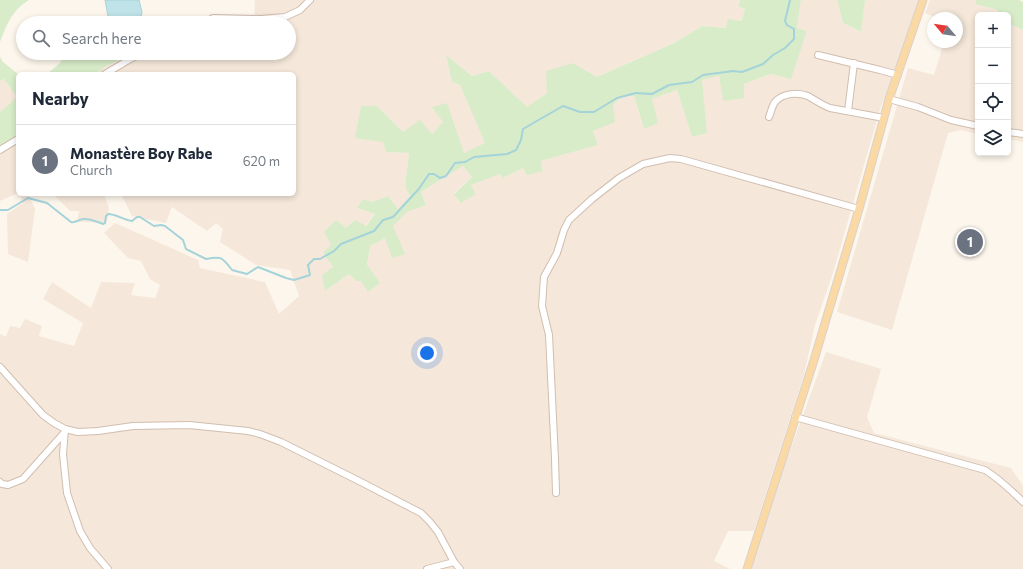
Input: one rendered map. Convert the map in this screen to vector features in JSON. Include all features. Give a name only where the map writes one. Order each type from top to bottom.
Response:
[{"type":"main road","points":[[747,569],[814,360],[859,209],[884,118],[923,0]]},
{"type":"street","points":[[287,16],[300,10],[310,0]]},
{"type":"street","points":[[818,55],[898,75]]},
{"type":"street","points":[[108,72],[129,60]]},
{"type":"street","points":[[848,111],[854,64]]},
{"type":"street","points":[[769,117],[775,102],[783,97],[793,94],[806,96],[825,106],[884,118]]},
{"type":"street","points":[[890,99],[918,107],[951,120],[975,125]]},
{"type":"street","points":[[1011,132],[1023,134]]},
{"type":"street","points":[[0,150],[16,140]]},
{"type":"street","points":[[556,494],[549,335],[542,306],[544,277],[557,253],[564,230],[569,220],[592,199],[619,178],[643,164],[670,158],[681,159],[859,209]]},
{"type":"street","points":[[0,367],[43,415],[64,431],[98,431],[133,426],[189,425],[248,431],[281,442],[421,513],[438,532],[454,562],[460,569]]},
{"type":"street","points":[[795,417],[984,470],[995,477],[1023,502]]},
{"type":"street","points":[[0,482],[8,485],[23,479],[64,431]]},
{"type":"street","points":[[64,431],[63,454],[67,493],[80,531],[90,548],[108,569]]},
{"type":"street","points":[[427,569],[454,562]]},
{"type":"shaded area","points":[[255,0],[740,0],[738,6],[745,9],[741,21],[726,28],[702,26],[674,43],[597,77],[573,63],[547,93],[527,107],[489,71],[472,76],[446,55],[452,82],[460,85],[486,143],[464,153],[443,122],[432,134],[403,132],[377,106],[386,152],[409,153],[405,187],[410,196],[398,209],[388,196],[373,202],[363,199],[357,208],[375,214],[365,226],[331,244],[323,253],[333,267],[325,291],[349,274],[356,281],[367,265],[370,246],[385,238],[404,254],[392,226],[406,212],[426,205],[421,192],[463,166],[472,177],[454,193],[476,194],[471,185],[500,174],[503,178],[523,168],[543,171],[541,161],[598,145],[593,130],[621,97],[634,96],[644,129],[652,99],[677,90],[692,137],[707,133],[701,80],[719,76],[723,100],[744,84],[771,74],[791,78],[807,31],[797,28],[801,0],[837,0],[843,23],[860,32],[865,0],[919,0],[897,68],[881,106],[833,273],[815,325],[804,375],[754,531],[728,531],[714,561],[730,569],[0,569],[0,334],[6,337],[10,326],[20,328],[25,319],[42,326],[39,336],[74,346],[83,323],[43,299],[52,282],[91,308],[101,282],[135,283],[131,295],[155,298],[160,285],[150,279],[141,261],[128,258],[104,233],[115,223],[198,260],[200,268],[265,282],[279,314],[299,296],[290,270],[256,265],[220,242],[223,229],[216,223],[207,231],[172,207],[166,223],[132,216],[122,196],[296,196],[296,72],[98,72],[106,66],[120,60],[296,60],[296,16],[254,16]]},
{"type":"shaded area","points":[[930,0],[976,0],[975,4],[998,10],[997,12],[975,12],[975,133],[961,130],[948,133],[892,330],[837,312],[908,68],[934,75],[942,48],[963,48],[963,12],[925,13]]},
{"type":"shaded area","points":[[1011,24],[1023,30],[1023,142],[1011,140]]},
{"type":"shaded area","points":[[4,79],[16,96],[16,98],[0,112],[0,81]]},
{"type":"shaded area","points":[[16,139],[16,194],[0,201],[0,149]]},
{"type":"shaded area","points":[[21,196],[29,196],[35,209],[28,262],[8,254],[7,214],[23,203]]},
{"type":"shaded area","points":[[55,196],[105,196],[109,208],[107,222],[77,222],[79,211],[70,211]]},
{"type":"shaded area","points":[[826,352],[881,369],[867,417],[874,433],[1011,468],[1023,486],[1023,569],[751,569],[782,472]]},
{"type":"green space","points":[[0,0],[29,0],[14,13],[0,42]]},
{"type":"green space","points":[[740,0],[801,0],[797,28],[807,31],[791,79],[771,74],[744,84],[744,98],[723,101],[719,76],[702,80],[707,133],[692,137],[677,90],[652,99],[658,123],[644,129],[634,96],[621,97],[613,105],[615,122],[593,131],[598,145],[541,161],[543,171],[527,175],[523,168],[503,178],[500,174],[471,185],[476,194],[461,203],[454,194],[472,177],[463,166],[421,192],[426,205],[407,212],[393,226],[405,254],[392,258],[385,238],[370,246],[367,265],[380,283],[368,292],[361,281],[356,281],[349,274],[325,291],[322,275],[333,267],[323,253],[331,244],[324,232],[336,220],[346,228],[355,220],[366,226],[375,214],[357,208],[363,199],[373,202],[388,196],[398,209],[410,196],[405,187],[409,153],[386,152],[383,142],[355,138],[361,106],[377,106],[403,132],[420,120],[432,134],[443,122],[432,107],[447,103],[464,153],[485,143],[460,85],[452,82],[446,55],[472,76],[489,71],[527,107],[547,93],[546,71],[573,63],[597,77],[674,43],[702,26],[726,28],[728,19],[741,21],[745,9],[738,6]]},
{"type":"green space","points":[[837,0],[865,0],[861,32],[843,23]]},
{"type":"green space","points":[[976,0],[1019,0],[1023,2],[1023,30],[1011,24],[1011,12],[997,12],[998,10],[975,4]]},
{"type":"green space","points":[[0,57],[3,62],[16,72],[16,96],[4,79],[0,81]]},
{"type":"green space","points":[[62,60],[120,60],[106,66],[98,72],[49,72]]},
{"type":"green space","points":[[16,98],[16,139],[0,149],[0,112]]},
{"type":"water","points":[[105,0],[139,0],[142,12],[141,16],[108,16]]},
{"type":"waterway","points":[[0,210],[8,210],[28,198],[47,203],[71,222],[86,219],[103,224],[105,223],[106,216],[108,214],[132,221],[137,217],[140,217],[154,226],[165,226],[183,240],[186,249],[206,259],[221,258],[232,270],[247,274],[258,267],[294,280],[310,275],[308,265],[314,259],[320,259],[334,251],[341,244],[374,231],[383,220],[393,217],[418,190],[429,174],[434,174],[440,178],[446,176],[455,163],[465,162],[474,157],[507,154],[516,150],[521,140],[523,129],[563,106],[580,112],[594,112],[617,98],[636,93],[652,94],[669,85],[692,82],[703,75],[733,71],[742,72],[763,64],[773,55],[785,48],[794,39],[794,29],[787,25],[785,21],[790,0]]},
{"type":"place","name":"Monastère Boy Rabe","points":[[970,242]]}]
